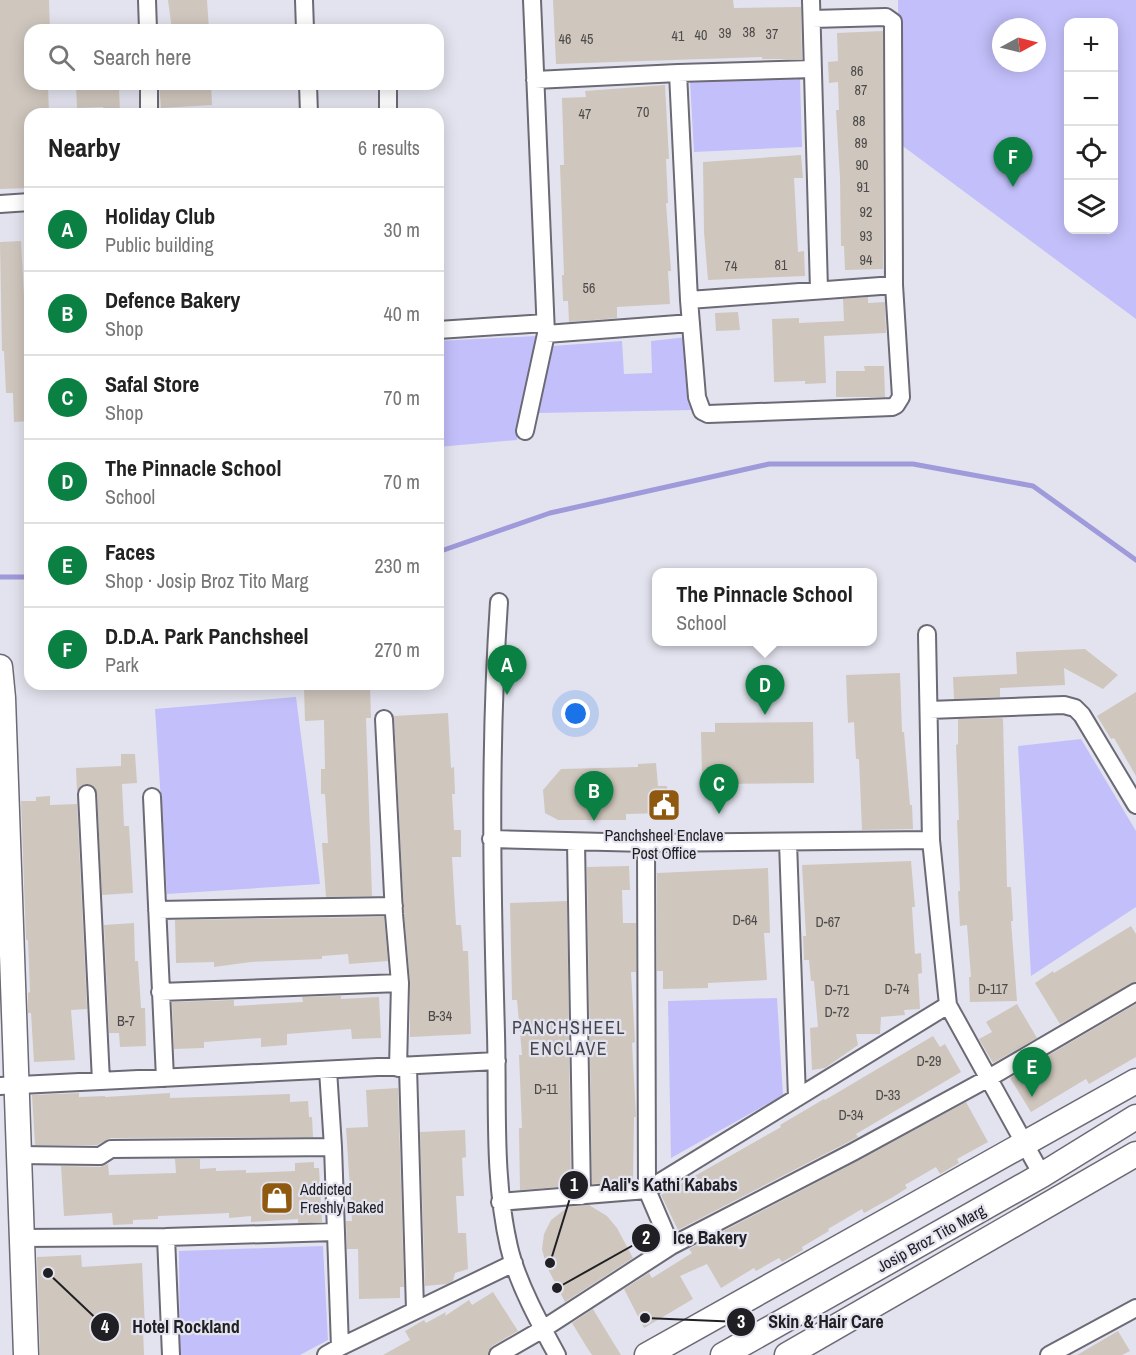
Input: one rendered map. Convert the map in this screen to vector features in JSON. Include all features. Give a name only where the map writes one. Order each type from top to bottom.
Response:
[{"type":"street","points":[[147,0],[148,24]]},
{"type":"street","points":[[304,0],[305,24]]},
{"type":"street","points":[[525,430],[545,329],[532,0]]},
{"type":"street","points":[[811,0],[819,290]]},
{"type":"street","points":[[678,73],[689,300],[697,397],[702,411],[708,414],[892,407],[899,402],[901,397],[894,285],[892,22],[886,17],[812,20]]},
{"type":"street","points":[[536,80],[813,69]]},
{"type":"street","points":[[149,90],[149,108]]},
{"type":"street","points":[[308,90],[309,108]]},
{"type":"street","points":[[388,90],[388,108]]},
{"type":"street","points":[[0,204],[24,202]]},
{"type":"street","points":[[689,300],[894,285]]},
{"type":"street","points":[[444,330],[545,329],[691,323]]},
{"type":"street","points":[[499,602],[493,690],[491,839],[500,1202],[514,1263],[557,1355]]},
{"type":"street","points":[[927,634],[931,840],[948,1005],[1042,1175]]},
{"type":"street","points":[[0,667],[3,698],[8,1085],[18,1155],[26,1355]]},
{"type":"street","points":[[929,710],[1064,705],[1075,708],[1082,715],[1136,805]]},
{"type":"street","points":[[384,719],[400,983],[415,1310]]},
{"type":"street","points":[[87,794],[101,1081]]},
{"type":"street","points":[[152,797],[165,1078]]},
{"type":"street","points":[[491,839],[646,843],[931,840]]},
{"type":"street","points":[[576,842],[582,1196]]},
{"type":"street","points":[[788,842],[797,1098]]},
{"type":"street","points":[[646,843],[647,1190],[671,1246]]},
{"type":"street","points":[[157,910],[394,906]]},
{"type":"street","points":[[160,992],[400,983]]},
{"type":"street","points":[[498,1355],[543,1329],[671,1246],[853,1152],[1136,992]]},
{"type":"street","points":[[500,1202],[647,1190],[948,1005]]},
{"type":"street","points":[[8,1085],[497,1061]]},
{"type":"street","points":[[328,1070],[335,1232],[333,1351],[514,1263]]},
{"type":"street","points":[[647,1355],[1136,1081]]},
{"type":"street","name":"Josip Broz Tito Marg","points":[[723,1355],[1042,1175],[1136,1117]]},
{"type":"street","points":[[18,1155],[100,1156],[111,1149],[333,1147]]},
{"type":"street","name":"Josip Broz Tito Marg","points":[[787,1355],[1136,1154]]},
{"type":"street","points":[[21,1238],[335,1232]]},
{"type":"street","points":[[166,1237],[171,1355]]},
{"type":"street","points":[[1051,1354],[1136,1308]]},
{"type":"shaded area","points":[[898,0],[1136,0],[1136,319],[900,144]]},
{"type":"shaded area","points":[[800,79],[802,147],[694,152],[690,81]]},
{"type":"shaded area","points":[[536,336],[517,440],[444,446],[444,341]]},
{"type":"shaded area","points":[[687,337],[692,410],[538,413],[552,346],[622,341],[624,374],[652,373],[651,341]]},
{"type":"shaded area","points":[[296,697],[320,884],[167,894],[155,709]]},
{"type":"shaded area","points":[[1081,739],[1136,831],[1136,907],[1031,976],[1018,746]]},
{"type":"shaded area","points":[[777,998],[783,1095],[671,1158],[668,1001]]},
{"type":"shaded area","points":[[323,1246],[328,1340],[300,1355],[180,1355],[179,1251]]},
{"type":"building","points":[[0,0],[49,0],[50,24],[24,24],[24,90],[48,90],[49,108],[24,108],[24,188],[0,189]]},
{"type":"building","points":[[168,0],[207,0],[209,24],[171,24]]},
{"type":"building","points":[[553,0],[733,0],[734,8],[801,7],[802,59],[762,59],[762,57],[556,64]]},
{"type":"building","points":[[883,31],[883,269],[845,270],[844,246],[841,246],[836,110],[839,110],[838,82],[829,83],[828,62],[838,61],[837,33]]},
{"type":"building","points":[[665,85],[669,159],[666,159],[668,203],[666,203],[671,271],[668,271],[670,304],[617,307],[617,318],[569,322],[568,301],[563,301],[562,275],[564,275],[560,165],[564,165],[562,98],[586,97],[585,91]]},
{"type":"building","points":[[76,90],[119,90],[120,108],[77,108]]},
{"type":"building","points":[[160,90],[211,90],[212,105],[161,108]]},
{"type":"building","points":[[801,155],[803,178],[794,178],[798,252],[804,251],[805,276],[708,280],[704,232],[703,162]]},
{"type":"building","points":[[21,241],[24,296],[24,421],[14,422],[13,393],[6,393],[4,351],[2,351],[0,242]]},
{"type":"building","points":[[868,297],[868,303],[885,302],[886,333],[824,336],[826,383],[774,382],[772,319],[799,318],[799,323],[844,321],[843,299]]},
{"type":"building","points":[[738,312],[740,330],[716,331],[715,313]]},
{"type":"building","points":[[864,366],[884,366],[885,397],[836,397],[836,371],[865,371]]},
{"type":"building","points":[[1085,649],[1118,675],[1103,689],[1064,668],[1065,685],[1000,688],[1000,697],[954,699],[953,677],[1017,674],[1016,652]]},
{"type":"building","points":[[900,673],[902,732],[904,732],[913,829],[862,830],[859,759],[856,759],[854,722],[848,723],[846,675]]},
{"type":"building","points":[[304,690],[370,690],[371,718],[366,718],[372,896],[326,897],[322,843],[328,843],[325,794],[321,794],[321,769],[325,769],[324,720],[305,721]]},
{"type":"building","points":[[1136,692],[1136,776],[1114,738],[1111,739],[1097,716]]},
{"type":"building","points":[[448,713],[451,768],[454,767],[455,794],[452,794],[454,830],[461,830],[461,857],[452,857],[456,925],[461,925],[463,951],[468,951],[471,1034],[410,1037],[410,982],[404,913],[394,716]]},
{"type":"building","points":[[958,719],[1003,719],[1007,887],[1011,887],[1017,1001],[970,1002],[969,977],[971,977],[967,925],[960,926],[958,891],[960,891],[956,745],[958,744]]},
{"type":"building","points":[[813,722],[814,783],[719,784],[719,774],[702,774],[701,732],[715,732],[715,723]]},
{"type":"building","points":[[121,754],[135,754],[137,783],[122,784],[124,826],[129,826],[133,893],[102,895],[97,793],[95,788],[87,784],[81,786],[77,791],[76,768],[121,766]]},
{"type":"building","points":[[656,763],[658,786],[667,786],[668,813],[626,814],[626,820],[558,820],[545,813],[543,790],[561,769],[638,767],[638,764]]},
{"type":"building","points":[[50,796],[50,805],[77,804],[87,1009],[71,1010],[75,1060],[34,1062],[31,1013],[28,1013],[28,993],[30,992],[21,801],[36,801],[36,797]]},
{"type":"building","points":[[911,861],[915,907],[912,907],[915,954],[921,953],[922,973],[918,974],[920,1009],[904,1010],[905,1015],[881,1017],[880,1034],[856,1034],[858,1045],[825,1068],[812,1070],[810,1028],[818,1027],[814,981],[811,981],[809,960],[804,960],[803,936],[806,936],[802,865]]},
{"type":"building","points":[[629,866],[630,890],[622,890],[623,923],[636,923],[636,972],[631,972],[636,1117],[634,1117],[633,1181],[592,1184],[587,867]]},
{"type":"building","points":[[768,868],[770,933],[764,933],[767,980],[708,983],[708,988],[663,989],[663,971],[657,971],[657,873]]},
{"type":"building","points":[[567,901],[571,1186],[520,1190],[519,1128],[522,1128],[519,1055],[522,1055],[517,1000],[512,1000],[510,903]]},
{"type":"building","points":[[384,917],[388,961],[349,964],[348,954],[322,956],[322,959],[251,962],[214,967],[214,962],[176,963],[175,920]]},
{"type":"building","points":[[134,923],[135,961],[138,961],[141,1008],[145,1008],[146,1046],[120,1047],[119,1033],[109,1033],[104,925]]},
{"type":"building","points":[[1131,926],[1136,934],[1136,982],[1060,1024],[1035,983]]},
{"type":"building","points":[[341,996],[341,999],[379,997],[381,1038],[352,1039],[351,1029],[287,1034],[287,1045],[261,1047],[261,1038],[204,1042],[204,1048],[174,1049],[172,1002],[234,1000],[234,1006],[303,1002],[302,997]]},
{"type":"building","points":[[1017,1004],[1037,1038],[993,1063],[979,1039],[992,1032],[986,1022]]},
{"type":"building","points":[[1136,1004],[1136,1057],[1089,1084],[1086,1079],[1031,1112],[1010,1078]]},
{"type":"building","points":[[933,1036],[940,1047],[945,1044],[961,1072],[856,1134],[858,1137],[678,1230],[661,1195],[781,1127],[780,1125]]},
{"type":"building","points":[[398,1088],[404,1287],[400,1287],[400,1298],[359,1299],[358,1249],[347,1249],[346,1221],[352,1221],[346,1128],[368,1127],[366,1090]]},
{"type":"building","points":[[79,1093],[79,1097],[105,1097],[170,1093],[170,1098],[290,1094],[290,1102],[308,1101],[313,1137],[111,1138],[97,1145],[35,1145],[32,1095]]},
{"type":"building","points":[[966,1102],[988,1142],[957,1159],[959,1163],[940,1174],[936,1167],[905,1185],[907,1188],[893,1197],[864,1213],[862,1209],[828,1229],[829,1231],[802,1247],[803,1250],[782,1262],[779,1258],[756,1271],[754,1268],[721,1288],[707,1264],[680,1276],[693,1299],[644,1328],[624,1289],[649,1273],[652,1278],[692,1253],[689,1249]]},
{"type":"building","points":[[465,1130],[466,1157],[462,1158],[464,1196],[456,1196],[458,1233],[466,1233],[468,1269],[455,1273],[453,1281],[447,1284],[425,1286],[420,1132]]},
{"type":"building","points":[[175,1159],[200,1159],[200,1169],[246,1170],[246,1173],[295,1171],[295,1163],[314,1162],[314,1168],[319,1168],[322,1222],[298,1223],[298,1219],[251,1222],[251,1216],[229,1218],[229,1213],[158,1216],[158,1219],[133,1220],[133,1224],[113,1225],[112,1213],[64,1216],[61,1166],[100,1167],[108,1164],[109,1175],[176,1173]]},
{"type":"building","points":[[589,1205],[607,1216],[617,1228],[633,1258],[565,1302],[546,1265],[542,1249],[544,1234],[551,1220],[568,1207]]},
{"type":"building","points":[[81,1255],[82,1267],[142,1263],[144,1355],[40,1355],[37,1257]]},
{"type":"building","points":[[493,1292],[518,1331],[492,1346],[488,1355],[383,1355],[410,1340],[405,1331],[424,1320],[426,1323],[446,1312],[445,1316],[469,1300],[472,1305]]},
{"type":"building","points":[[593,1309],[621,1355],[592,1355],[572,1323]]},
{"type":"building","points":[[1118,1331],[1130,1351],[1122,1355],[1077,1355]]},
{"type":"waterway","points":[[444,550],[550,513],[769,464],[913,464],[1033,486],[1136,560]]},
{"type":"waterway","points":[[0,577],[24,577]]},
{"type":"place","name":"D.D.A. Park Panchsheel","points":[[1013,187]]},
{"type":"place","name":"Holiday Club","points":[[507,695]]},
{"type":"place","name":"The Pinnacle School","points":[[765,715]]},
{"type":"place","name":"Panchsheel Enclave Post Office","points":[[664,805]]},
{"type":"place","name":"Safal Store","points":[[719,814]]},
{"type":"place","name":"Defence Bakery","points":[[594,821]]},
{"type":"place","name":"Faces","points":[[1032,1097]]},
{"type":"place","name":"Addicted Freshly Baked","points":[[277,1198]]},
{"type":"place","name":"Aali's Kathi Kababs","points":[[550,1263]]},
{"type":"place","name":"Hotel Rockland","points":[[48,1273]]},
{"type":"place","name":"Ice Bakery","points":[[557,1288]]},
{"type":"place","name":"Skin & Hair Care","points":[[645,1318]]},
{"type":"district","name":"PANCHSHEEL ENCLAVE","points":[[569,1037]]}]
